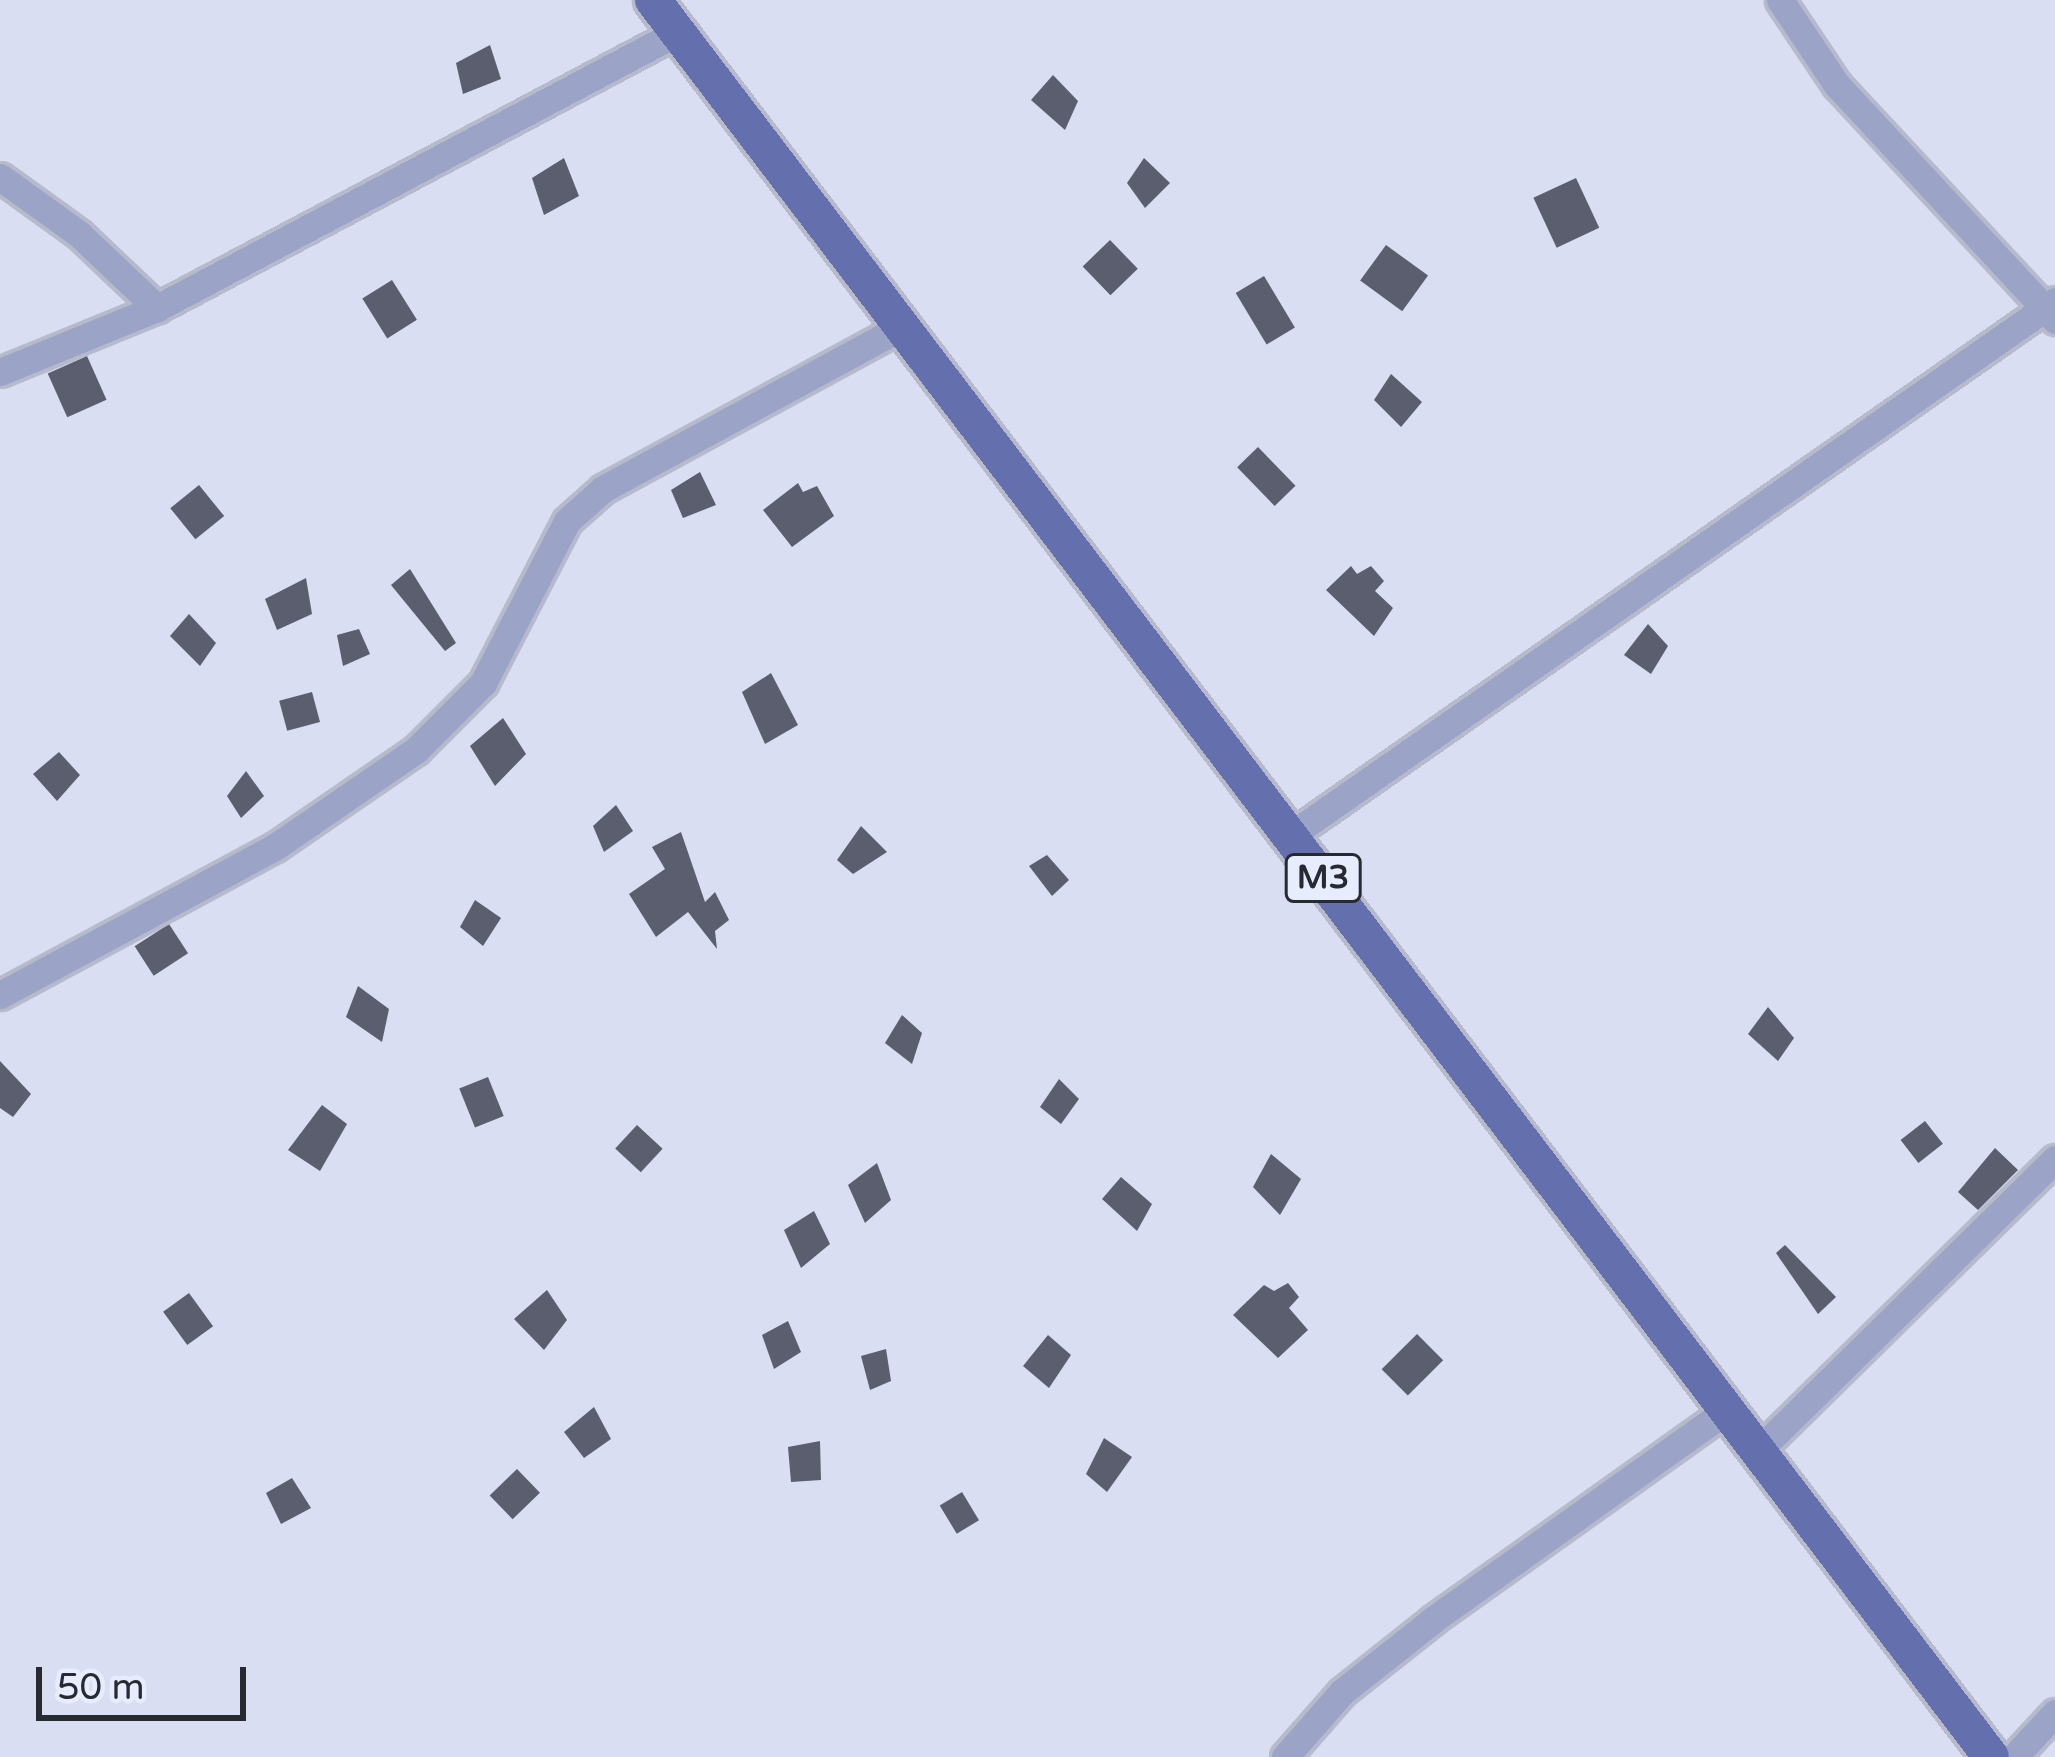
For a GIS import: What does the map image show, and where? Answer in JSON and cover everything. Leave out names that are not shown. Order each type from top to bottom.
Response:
[{"type":"main road","name":"M3","points":[[652,0],[1991,1757]]},
{"type":"street","points":[[1291,836],[2051,310],[1837,85],[1780,0]]},
{"type":"street","points":[[0,372],[158,308],[678,32]]},
{"type":"street","points":[[0,177],[158,308]]},
{"type":"street","points":[[0,994],[274,847],[416,750],[483,683],[567,521],[603,488],[903,326]]},
{"type":"street","points":[[1759,1450],[2055,1159]]},
{"type":"street","points":[[1285,1757],[1342,1692],[1434,1618],[1726,1411]]},
{"type":"street","points":[[2014,1757],[2055,1714]]},
{"type":"building","points":[[490,45],[501,79],[463,94],[456,63]]},
{"type":"building","points":[[1053,75],[1078,101],[1065,130],[1031,100]]},
{"type":"building","points":[[564,158],[579,196],[544,215],[532,178]]},
{"type":"building","points":[[1144,158],[1170,183],[1145,208],[1127,183]]},
{"type":"building","points":[[1576,178],[1599,228],[1557,248],[1533,198]]},
{"type":"building","points":[[1110,240],[1138,269],[1110,295],[1083,266]]},
{"type":"building","points":[[1386,245],[1428,276],[1402,311],[1360,281]]},
{"type":"building","points":[[1264,276],[1295,327],[1267,344],[1236,293]]},
{"type":"building","points":[[392,280],[417,320],[387,338],[362,299]]},
{"type":"building","points":[[87,356],[107,400],[67,417],[48,373]]},
{"type":"building","points":[[1391,374],[1422,402],[1401,427],[1374,400]]},
{"type":"building","points":[[1258,447],[1296,486],[1275,506],[1237,467]]},
{"type":"building","points":[[700,472],[716,505],[683,518],[671,490]]},
{"type":"building","points":[[798,483],[803,492],[817,486],[834,516],[792,547],[763,510]]},
{"type":"building","points":[[199,485],[224,516],[195,539],[170,508]]},
{"type":"building","points":[[1351,566],[1357,574],[1371,566],[1384,581],[1375,591],[1393,608],[1374,636],[1326,590]]},
{"type":"building","points":[[410,569],[456,643],[445,651],[391,585]]},
{"type":"building","points":[[306,578],[312,614],[277,630],[265,599]]},
{"type":"building","points":[[189,614],[216,643],[200,666],[170,636]]},
{"type":"building","points":[[1648,624],[1668,646],[1651,674],[1624,655]]},
{"type":"building","points":[[359,629],[370,654],[343,666],[337,635]]},
{"type":"building","points":[[771,673],[798,725],[765,744],[742,692]]},
{"type":"building","points":[[312,692],[320,722],[287,731],[279,701]]},
{"type":"building","points":[[503,718],[526,754],[495,786],[470,746]]},
{"type":"building","points":[[59,752],[80,775],[57,801],[33,774]]},
{"type":"building","points":[[246,771],[264,796],[241,818],[227,796]]},
{"type":"building","points":[[616,805],[633,831],[604,852],[593,826]]},
{"type":"building","points":[[861,826],[887,852],[853,874],[837,860]]},
{"type":"building","points":[[681,832],[705,902],[715,892],[729,920],[715,931],[717,949],[688,912],[656,937],[629,894],[665,869],[652,847]]},
{"type":"building","points":[[1047,855],[1069,880],[1052,896],[1029,866]]},
{"type":"building","points":[[475,900],[501,918],[483,946],[460,927]]},
{"type":"building","points":[[169,924],[188,953],[154,976],[135,946]]},
{"type":"building","points":[[358,986],[389,1009],[382,1042],[346,1017]]},
{"type":"building","points":[[1768,1007],[1794,1038],[1778,1061],[1748,1034]]},
{"type":"building","points":[[902,1015],[922,1033],[912,1064],[885,1043]]},
{"type":"building","points":[[0,1061],[31,1094],[13,1117],[0,1108]]},
{"type":"building","points":[[488,1077],[504,1116],[475,1128],[459,1089]]},
{"type":"building","points":[[1059,1079],[1079,1099],[1061,1124],[1040,1107]]},
{"type":"building","points":[[322,1105],[347,1124],[320,1171],[288,1150]]},
{"type":"building","points":[[1925,1121],[1943,1144],[1918,1163],[1901,1140]]},
{"type":"building","points":[[637,1125],[663,1149],[641,1172],[615,1148]]},
{"type":"building","points":[[1995,1148],[2018,1170],[1978,1210],[1958,1192]]},
{"type":"building","points":[[1271,1154],[1301,1179],[1280,1215],[1253,1187]]},
{"type":"building","points":[[877,1163],[891,1200],[865,1223],[848,1185]]},
{"type":"building","points":[[1121,1177],[1152,1204],[1137,1231],[1102,1199]]},
{"type":"building","points":[[814,1211],[830,1244],[801,1268],[784,1230]]},
{"type":"building","points":[[1785,1245],[1836,1297],[1818,1314],[1776,1253]]},
{"type":"building","points":[[1288,1283],[1299,1297],[1289,1308],[1308,1330],[1278,1358],[1233,1315],[1264,1285],[1274,1291]]},
{"type":"building","points":[[547,1290],[567,1320],[544,1350],[514,1319]]},
{"type":"building","points":[[189,1293],[213,1326],[187,1345],[163,1312]]},
{"type":"building","points":[[788,1321],[801,1352],[774,1369],[762,1335]]},
{"type":"building","points":[[1417,1334],[1443,1360],[1408,1396],[1382,1369]]},
{"type":"building","points":[[1048,1335],[1071,1355],[1049,1388],[1023,1366]]},
{"type":"building","points":[[886,1349],[891,1381],[870,1390],[861,1356]]},
{"type":"building","points":[[594,1407],[611,1439],[584,1458],[564,1432]]},
{"type":"building","points":[[1104,1438],[1132,1457],[1107,1492],[1086,1474]]},
{"type":"building","points":[[820,1441],[821,1480],[791,1482],[788,1447]]},
{"type":"building","points":[[517,1469],[540,1493],[513,1519],[490,1495]]},
{"type":"building","points":[[292,1478],[311,1508],[281,1524],[266,1493]]},
{"type":"building","points":[[962,1492],[979,1520],[957,1534],[940,1505]]}]
